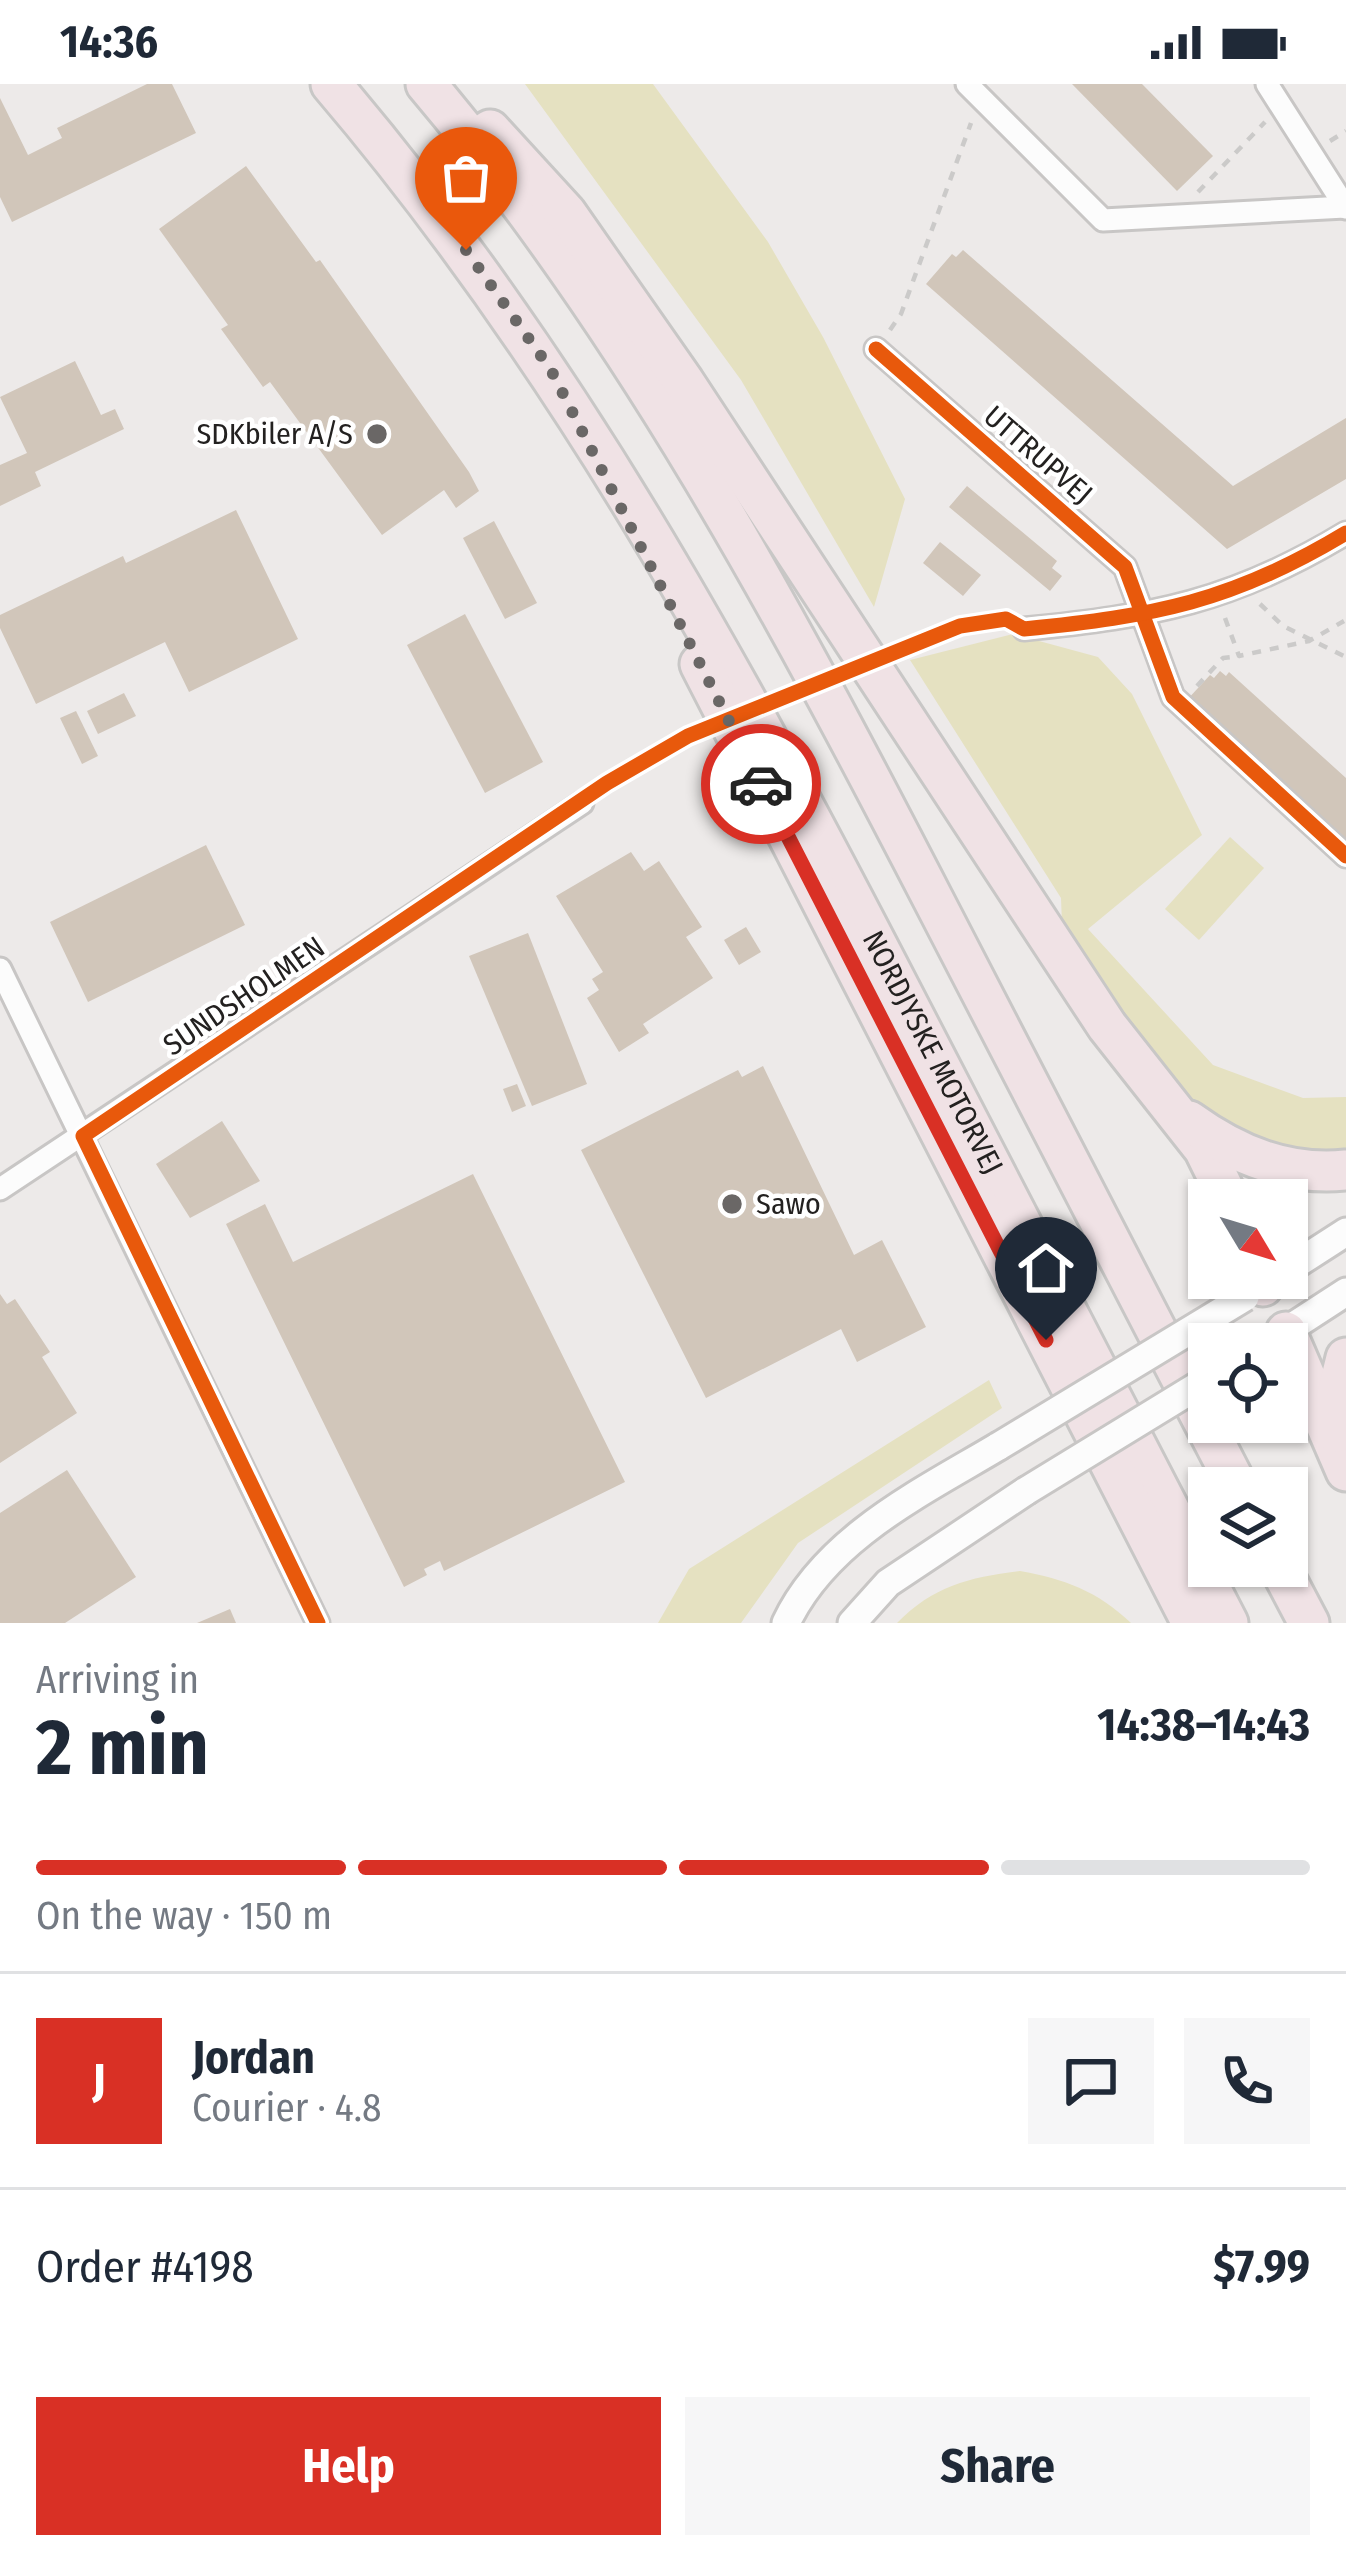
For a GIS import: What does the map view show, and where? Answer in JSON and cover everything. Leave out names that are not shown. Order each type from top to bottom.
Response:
[{"type":"highway","name":"NORDJYSKE MOTORVEJ","points":[[331,84],[466,250],[551,370],[741,686],[1228,1623]]},
{"type":"highway","points":[[426,84],[540,233],[653,396],[753,560],[1227,1467]]},
{"type":"highway","points":[[447,84],[566,213],[697,401],[1107,1026],[1204,1149],[1218,1179]]},
{"type":"highway","points":[[551,370],[1192,1623]]},
{"type":"highway","points":[[1174,1111],[1216,1141],[1274,1166],[1346,1170]]},
{"type":"highway","points":[[1342,1460],[1334,1406],[1346,1358]]},
{"type":"highway","points":[[1308,1401],[1342,1460]]},
{"type":"highway","points":[[1290,1587],[1309,1623]]},
{"type":"street","points":[[967,84],[1103,220],[1346,207],[1267,84]]},
{"type":"street","name":"UTTRUPVEJ","points":[[876,349],[1125,567],[1172,697],[1346,856]]},
{"type":"street","points":[[1024,628],[1145,616],[1217,596],[1249,585],[1346,533]]},
{"type":"street","name":"SUNDSHOLMEN","points":[[0,1189],[582,803]]},
{"type":"street","points":[[0,969],[318,1623]]},
{"type":"street","points":[[1308,1256],[1346,1232]]},
{"type":"street","points":[[1299,1323],[1346,1292]]},
{"type":"street","points":[[786,1623],[820,1573],[855,1539],[1238,1299]]},
{"type":"street","points":[[853,1623],[888,1583],[1188,1392]]},
{"type":"path","points":[[876,349],[901,314],[984,101]]},
{"type":"path","points":[[1172,218],[1282,105]]},
{"type":"path","points":[[1249,585],[1267,612],[1309,641],[1346,657]]},
{"type":"path","points":[[1217,596],[1239,656]]},
{"type":"path","points":[[1181,705],[1223,658],[1309,641],[1344,621]]},
{"type":"shaded area","points":[[525,84],[653,84],[768,242],[823,337],[905,499],[874,607],[741,380]]},
{"type":"shaded area","points":[[1013,634],[1098,657],[1132,694],[1202,835],[1088,929],[1213,1065],[1303,1098],[1346,1097],[1346,1150],[1293,1148],[1248,1136],[1208,1113],[1174,1083],[1115,1007],[1062,924],[1061,898],[910,660]]},
{"type":"shaded area","points":[[1230,837],[1264,868],[1199,940],[1165,909]]},
{"type":"shaded area","points":[[989,1380],[1002,1408],[798,1543],[741,1623],[658,1623],[689,1569]]},
{"type":"shaded area","points":[[1020,1571],[1080,1588],[1131,1623],[897,1623],[924,1600],[953,1585]]},
{"type":"building","points":[[147,84],[172,84],[196,133],[12,222],[0,197],[0,98],[28,155],[62,138],[57,128]]},
{"type":"building","points":[[1072,84],[1142,84],[1213,156],[1177,191]]},
{"type":"building","points":[[246,166],[316,262],[320,260],[469,472],[479,491],[456,508],[444,490],[382,535],[270,382],[263,387],[221,329],[228,325],[159,229]]},
{"type":"building","points":[[963,250],[1233,486],[1346,418],[1346,479],[1227,549],[926,284],[952,254],[956,257]]},
{"type":"building","points":[[75,361],[101,415],[115,409],[124,429],[35,472],[41,486],[0,506],[0,465],[27,453],[0,397]]},
{"type":"building","points":[[967,486],[1057,561],[1052,568],[1062,576],[1050,591],[949,507]]},
{"type":"building","points":[[236,510],[298,639],[189,692],[165,642],[36,704],[0,628],[0,615],[123,556],[126,563]]},
{"type":"building","points":[[494,521],[537,603],[505,619],[463,538]]},
{"type":"building","points":[[940,542],[981,575],[963,596],[923,563]]},
{"type":"building","points":[[465,614],[543,762],[485,793],[407,645]]},
{"type":"building","points":[[1220,671],[1226,676],[1229,672],[1346,778],[1346,846],[1186,701],[1210,675],[1214,678]]},
{"type":"building","points":[[124,693],[136,716],[98,734],[87,711]]},
{"type":"building","points":[[76,711],[98,756],[82,764],[60,718]]},
{"type":"building","points":[[206,845],[245,925],[88,1002],[50,922]]},
{"type":"building","points":[[631,852],[644,871],[659,861],[702,927],[686,937],[713,978],[643,1024],[649,1033],[619,1052],[587,998],[599,990],[592,979],[603,972],[556,896]]},
{"type":"building","points":[[746,927],[761,952],[739,965],[724,940]]},
{"type":"building","points":[[528,933],[587,1084],[532,1106],[469,956]]},
{"type":"building","points":[[763,1066],[854,1255],[882,1240],[926,1327],[857,1362],[841,1329],[706,1398],[581,1150],[738,1070],[742,1077]]},
{"type":"building","points":[[517,1084],[526,1106],[512,1112],[503,1089]]},
{"type":"building","points":[[222,1121],[260,1181],[190,1218],[156,1164]]},
{"type":"building","points":[[473,1174],[625,1482],[444,1571],[440,1561],[424,1569],[427,1575],[404,1587],[226,1224],[265,1204],[293,1262]]},
{"type":"building","points":[[0,1294],[7,1304],[15,1299],[50,1352],[42,1357],[77,1413],[0,1463]]},
{"type":"building","points":[[67,1470],[136,1577],[65,1623],[0,1623],[0,1513]]},
{"type":"building","points":[[230,1609],[236,1623],[197,1623]]},
{"type":"cycle path","points":[[876,349],[1125,567],[1173,697],[1346,856]]},
{"type":"cycle path","points":[[318,1623],[83,1136],[607,783],[688,736],[960,626],[1006,619],[1024,629],[1191,602],[1266,575],[1346,533]]},
{"type":"way so far","points":[[466,250],[551,370],[761,784]]},
{"type":"place","name":"SDKbiler A/S","points":[[377,434]]},
{"type":"place","name":"Sawo","points":[[732,1204]]},
{"type":"route","points":[[761,784],[1046,1340]]}]
